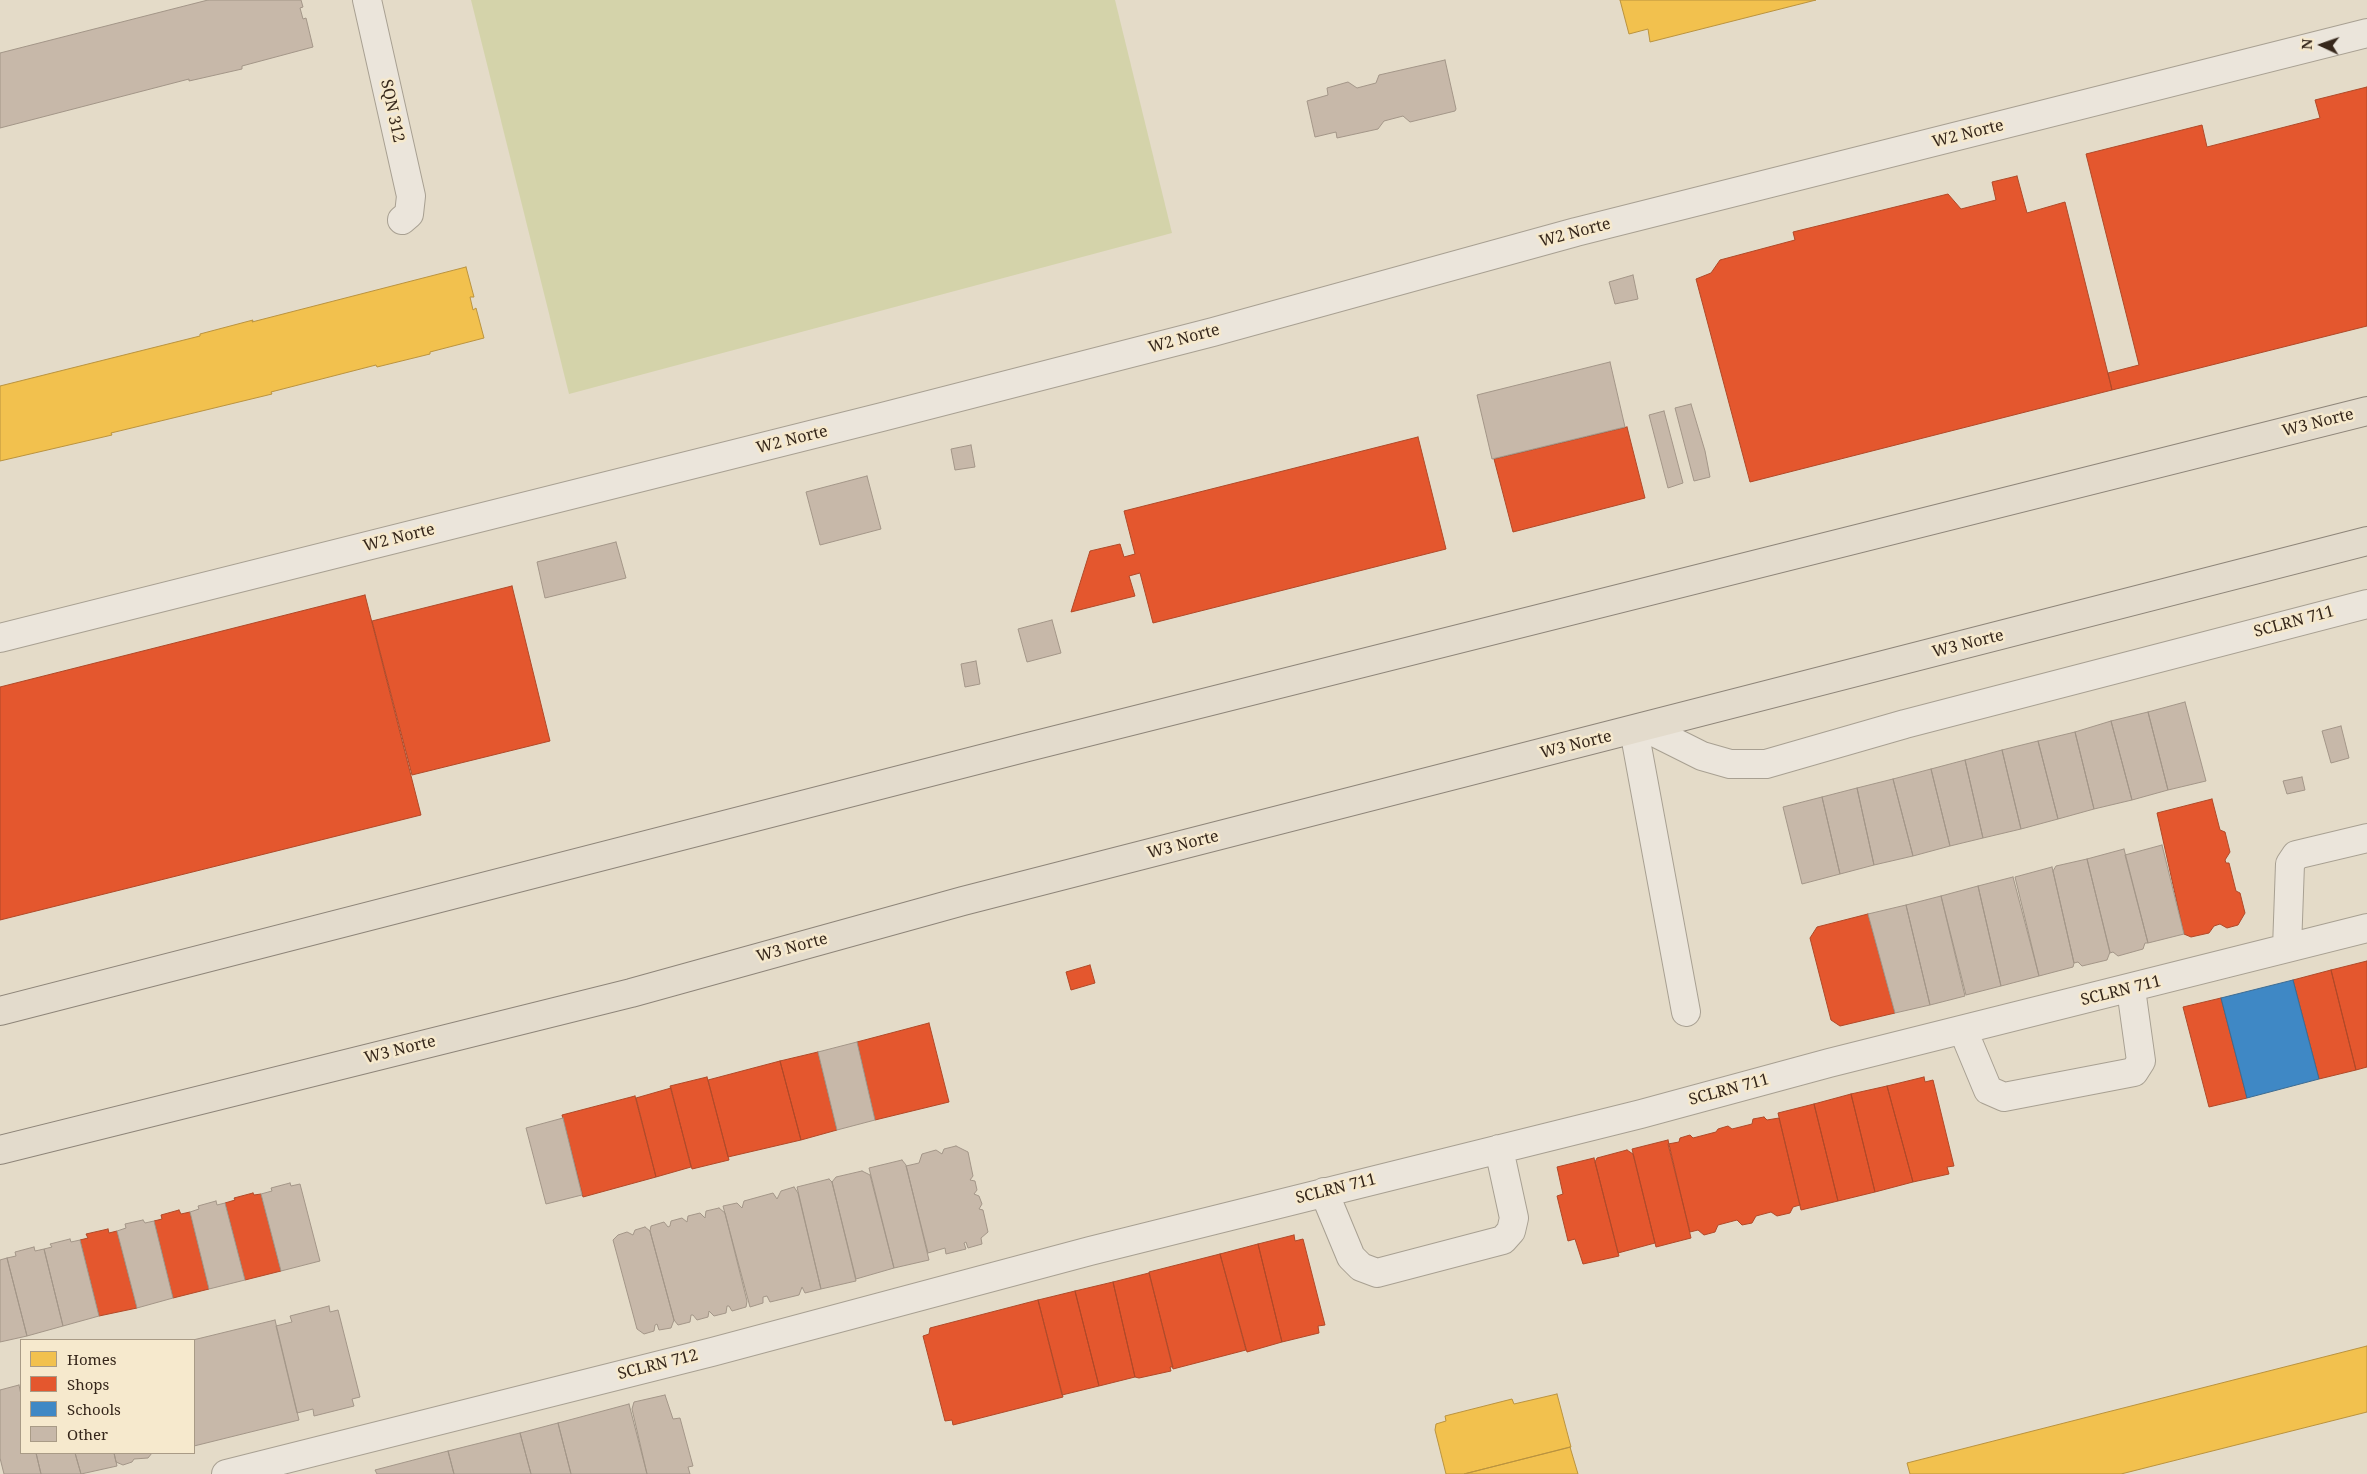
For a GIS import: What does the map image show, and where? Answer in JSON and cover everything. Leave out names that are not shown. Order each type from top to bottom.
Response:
[{"type":"main road","name":"W3 Norte","points":[[0,1011],[1024,748],[2367,411]]},
{"type":"main road","name":"W3 Norte","points":[[0,1150],[631,993],[963,901],[2367,541]]},
{"type":"street","name":"SQN 312","points":[[368,0],[411,196],[409,214],[402,220]]},
{"type":"street","name":"W2 Norte","points":[[0,638],[892,415],[1213,332],[1586,230],[2367,34]]},
{"type":"street","name":"SCLRN 711","points":[[1639,729],[1702,756],[1730,764],[1766,764],[1905,724],[2367,604]]},
{"type":"street","points":[[1639,729],[1686,1012]]},
{"type":"street","points":[[2287,948],[2290,864],[2296,855],[2367,838]]},
{"type":"street","name":"SCLRN 711","points":[[1090,1250],[1641,1114],[1829,1063],[2367,928]]},
{"type":"street","points":[[1963,1030],[1988,1090],[2004,1097],[2134,1072],[2142,1061],[2131,988]]},
{"type":"street","points":[[1324,1192],[1351,1257],[1362,1268],[1377,1273],[1503,1240],[1511,1231],[1514,1218],[1499,1149]]},
{"type":"street","name":"SCLRN 712","points":[[238,1472],[712,1352],[1090,1250]]},
{"type":"green space","points":[[471,0],[1115,0],[1172,233],[569,394]]},
{"type":"building: Homes","points":[[1620,0],[1816,0],[1650,42],[1648,29],[1629,34]]},
{"type":"building: Homes","points":[[466,267],[474,297],[470,297],[473,310],[476,308],[484,338],[430,352],[430,354],[377,367],[376,365],[271,392],[272,394],[111,433],[112,435],[0,461],[0,386]]},
{"type":"building: Homes","points":[[2367,1346],[2367,1412],[2121,1474],[1910,1474],[1907,1463]]},
{"type":"building: Homes","points":[[1557,1394],[1571,1447],[1464,1474],[1446,1474],[1435,1430],[1436,1424],[1446,1421],[1445,1416],[1512,1399],[1514,1404]]},
{"type":"building: Homes","points":[[1570,1447],[1578,1474],[1464,1474]]},
{"type":"building: Shops","points":[[2367,87],[2367,326],[2112,390],[2108,373],[2139,365],[2086,154],[2202,125],[2207,147],[2320,118],[2315,100]]},
{"type":"building: Shops","points":[[2017,176],[2027,213],[2065,202],[2112,390],[1750,482],[1696,279],[1711,273],[1720,260],[1795,240],[1793,232],[1948,194],[1961,209],[1996,200],[1992,182]]},
{"type":"building: Shops","points":[[1627,427],[1645,498],[1513,532],[1494,459]]},
{"type":"building: Shops","points":[[1418,437],[1446,549],[1153,623],[1140,573],[1129,576],[1135,596],[1071,612],[1090,551],[1120,544],[1124,557],[1135,554],[1124,511]]},
{"type":"building: Shops","points":[[512,586],[550,741],[412,775],[372,621]]},
{"type":"building: Shops","points":[[365,595],[421,815],[0,920],[0,687]]},
{"type":"building: Shops","points":[[2212,799],[2220,830],[2225,832],[2230,852],[2225,860],[2226,863],[2229,863],[2236,891],[2240,893],[2245,913],[2238,925],[2227,928],[2220,924],[2214,926],[2209,933],[2191,937],[2184,934],[2157,813]]},
{"type":"building: Shops","points":[[1868,914],[1895,1013],[1840,1026],[1831,1020],[1810,938],[1817,927]]},
{"type":"building: Shops","points":[[2367,961],[2367,1067],[2356,1070],[2331,970]]},
{"type":"building: Shops","points":[[1090,965],[1095,983],[1071,990],[1066,972]]},
{"type":"building: Shops","points":[[2331,970],[2356,1070],[2319,1079],[2293,980]]},
{"type":"building: Shops","points":[[2221,998],[2247,1098],[2209,1107],[2183,1007]]},
{"type":"building: Shops","points":[[929,1023],[949,1102],[875,1120],[857,1042]]},
{"type":"building: Shops","points":[[818,1052],[837,1130],[801,1140],[780,1061]]},
{"type":"building: Shops","points":[[780,1061],[801,1140],[728,1157],[708,1080]]},
{"type":"building: Shops","points":[[707,1077],[729,1160],[692,1169],[670,1086]]},
{"type":"building: Shops","points":[[1924,1077],[1925,1082],[1933,1080],[1954,1166],[1947,1167],[1949,1174],[1913,1182],[1887,1086]]},
{"type":"building: Shops","points":[[1887,1086],[1913,1182],[1875,1192],[1851,1094]]},
{"type":"building: Shops","points":[[671,1088],[691,1167],[656,1177],[636,1098]]},
{"type":"building: Shops","points":[[1851,1094],[1875,1192],[1838,1201],[1814,1104]]},
{"type":"building: Shops","points":[[635,1096],[656,1177],[583,1197],[562,1115]]},
{"type":"building: Shops","points":[[1814,1104],[1838,1201],[1801,1210],[1778,1113]]},
{"type":"building: Shops","points":[[1764,1117],[1767,1120],[1779,1118],[1800,1205],[1793,1207],[1790,1213],[1777,1216],[1771,1212],[1756,1216],[1752,1223],[1742,1225],[1737,1220],[1718,1225],[1715,1232],[1704,1235],[1698,1230],[1690,1232],[1668,1144],[1679,1142],[1680,1138],[1690,1135],[1693,1138],[1716,1132],[1718,1129],[1728,1126],[1732,1129],[1752,1124],[1753,1119]]},
{"type":"building: Shops","points":[[1668,1140],[1691,1238],[1656,1247],[1632,1149]]},
{"type":"building: Shops","points":[[1627,1150],[1633,1154],[1655,1243],[1618,1253],[1595,1162],[1597,1158]]},
{"type":"building: Shops","points":[[1594,1158],[1619,1256],[1583,1264],[1575,1239],[1568,1241],[1557,1196],[1563,1194],[1557,1167]]},
{"type":"building: Shops","points":[[253,1193],[254,1195],[261,1194],[281,1271],[245,1280],[225,1203],[235,1200],[234,1198]]},
{"type":"building: Shops","points":[[179,1210],[181,1214],[190,1212],[209,1289],[173,1298],[154,1221],[162,1219],[161,1215]]},
{"type":"building: Shops","points":[[108,1229],[109,1233],[117,1231],[137,1308],[99,1316],[80,1240],[88,1238],[86,1234]]},
{"type":"building: Shops","points":[[1294,1235],[1295,1241],[1303,1239],[1325,1325],[1318,1326],[1319,1333],[1282,1342],[1258,1244]]},
{"type":"building: Shops","points":[[1258,1244],[1282,1342],[1247,1352],[1220,1254]]},
{"type":"building: Shops","points":[[1220,1254],[1246,1350],[1173,1369],[1149,1272]]},
{"type":"building: Shops","points":[[1149,1273],[1173,1367],[1170,1367],[1171,1371],[1139,1378],[1135,1377],[1113,1282]]},
{"type":"building: Shops","points":[[1113,1282],[1135,1377],[1099,1386],[1075,1291]]},
{"type":"building: Shops","points":[[1075,1291],[1099,1386],[1062,1395],[1038,1300]]},
{"type":"building: Shops","points":[[1038,1300],[1063,1397],[953,1425],[952,1420],[945,1421],[923,1336],[929,1334],[930,1328]]},
{"type":"building: Schools","points":[[2293,980],[2319,1079],[2247,1098],[2221,998]]},
{"type":"building: Other","points":[[208,0],[301,0],[303,7],[300,8],[303,19],[306,18],[313,47],[242,66],[242,69],[189,81],[189,79],[0,128],[0,53]]},
{"type":"building: Other","points":[[1445,60],[1455,111],[1410,122],[1403,116],[1384,121],[1378,129],[1337,138],[1336,132],[1315,137],[1307,101],[1328,95],[1327,88],[1348,82],[1357,88],[1376,83],[1379,75]]},
{"type":"building: Other","points":[[1633,275],[1638,299],[1615,304],[1609,282]]},
{"type":"building: Other","points":[[1610,362],[1625,427],[1492,459],[1477,395]]},
{"type":"building: Other","points":[[1691,404],[1705,451],[1710,477],[1694,481],[1675,408]]},
{"type":"building: Other","points":[[1664,411],[1683,483],[1668,488],[1649,415]]},
{"type":"building: Other","points":[[971,445],[975,467],[955,470],[951,449]]},
{"type":"building: Other","points":[[867,476],[881,529],[820,545],[806,492]]},
{"type":"building: Other","points":[[616,542],[626,578],[545,598],[537,562]]},
{"type":"building: Other","points":[[1052,620],[1061,653],[1027,662],[1018,629]]},
{"type":"building: Other","points":[[976,661],[980,684],[965,687],[961,664]]},
{"type":"building: Other","points":[[2185,702],[2206,781],[2168,790],[2148,712]]},
{"type":"building: Other","points":[[2148,712],[2168,790],[2132,800],[2111,721]]},
{"type":"building: Other","points":[[2111,721],[2132,800],[2094,809],[2075,732]]},
{"type":"building: Other","points":[[2341,726],[2349,758],[2331,763],[2322,731]]},
{"type":"building: Other","points":[[2075,732],[2094,809],[2058,819],[2038,741]]},
{"type":"building: Other","points":[[2038,741],[2058,819],[2021,829],[2002,750]]},
{"type":"building: Other","points":[[2002,750],[2021,829],[1983,838],[1965,760]]},
{"type":"building: Other","points":[[1965,760],[1983,838],[1950,846],[1931,769]]},
{"type":"building: Other","points":[[1931,769],[1950,846],[1913,856],[1893,779]]},
{"type":"building: Other","points":[[2302,777],[2305,790],[2287,794],[2283,781]]},
{"type":"building: Other","points":[[1893,779],[1913,856],[1874,865],[1857,788]]},
{"type":"building: Other","points":[[1857,788],[1874,865],[1840,874],[1822,797]]},
{"type":"building: Other","points":[[1822,797],[1840,874],[1802,884],[1783,807]]},
{"type":"building: Other","points":[[2162,845],[2184,934],[2148,943],[2125,855]]},
{"type":"building: Other","points":[[2124,849],[2148,943],[2145,943],[2143,949],[2118,956],[2113,952],[2110,953],[2087,859]]},
{"type":"building: Other","points":[[2087,859],[2110,952],[2107,960],[2082,966],[2078,962],[2074,963],[2053,871],[2056,866]]},
{"type":"building: Other","points":[[2052,867],[2074,963],[2073,967],[2039,976],[2015,877]]},
{"type":"building: Other","points":[[2013,877],[2039,976],[2001,986],[1978,886]]},
{"type":"building: Other","points":[[1978,886],[2001,986],[1966,995],[1941,896]]},
{"type":"building: Other","points":[[1941,896],[1965,996],[1930,1005],[1906,905]]},
{"type":"building: Other","points":[[1906,905],[1930,1005],[1895,1013],[1868,914]]},
{"type":"building: Other","points":[[857,1042],[875,1120],[837,1130],[818,1052]]},
{"type":"building: Other","points":[[563,1118],[582,1195],[546,1204],[526,1128]]},
{"type":"building: Other","points":[[956,1146],[968,1152],[973,1176],[970,1180],[975,1181],[977,1190],[974,1194],[979,1196],[982,1204],[979,1209],[983,1210],[988,1232],[981,1238],[982,1244],[968,1248],[966,1242],[964,1243],[966,1249],[946,1254],[945,1248],[928,1253],[906,1166],[919,1163],[922,1154],[936,1150],[942,1154],[944,1149]]},
{"type":"building: Other","points":[[902,1160],[906,1165],[929,1260],[894,1268],[869,1168]]},
{"type":"building: Other","points":[[862,1171],[870,1175],[894,1268],[856,1279],[832,1182],[836,1177]]},
{"type":"building: Other","points":[[829,1179],[832,1182],[856,1281],[821,1289],[797,1187]]},
{"type":"building: Other","points":[[290,1183],[291,1186],[300,1184],[320,1261],[281,1271],[261,1194],[272,1191],[271,1188]]},
{"type":"building: Other","points":[[794,1187],[798,1193],[821,1289],[805,1293],[802,1287],[799,1295],[770,1302],[767,1296],[763,1297],[763,1303],[750,1307],[723,1206],[737,1203],[742,1208],[744,1201],[773,1193],[777,1199],[781,1191]]},
{"type":"building: Other","points":[[216,1201],[217,1205],[225,1203],[245,1280],[209,1289],[190,1212],[199,1209],[198,1206]]},
{"type":"building: Other","points":[[719,1208],[725,1213],[747,1301],[746,1307],[732,1311],[727,1306],[726,1313],[714,1316],[709,1311],[708,1317],[697,1320],[691,1315],[690,1322],[678,1325],[674,1320],[650,1231],[651,1226],[664,1222],[668,1227],[671,1221],[682,1218],[687,1222],[688,1216],[700,1213],[705,1218],[706,1211]]},
{"type":"building: Other","points":[[143,1220],[145,1223],[154,1221],[173,1298],[137,1308],[117,1231],[126,1228],[125,1224]]},
{"type":"building: Other","points":[[645,1227],[650,1231],[674,1320],[671,1328],[659,1330],[657,1324],[654,1331],[644,1334],[637,1329],[613,1240],[618,1235],[627,1232],[633,1235],[635,1230]]},
{"type":"building: Other","points":[[70,1239],[71,1242],[80,1240],[99,1316],[63,1326],[44,1249],[52,1247],[50,1244]]},
{"type":"building: Other","points":[[34,1247],[35,1251],[44,1249],[63,1326],[27,1336],[7,1258],[16,1256],[15,1252]]},
{"type":"building: Other","points":[[7,1258],[27,1336],[0,1342],[0,1260]]},
{"type":"building: Other","points":[[329,1306],[330,1312],[338,1310],[360,1397],[352,1399],[354,1406],[314,1416],[313,1409],[297,1413],[276,1326],[292,1322],[290,1316]]},
{"type":"building: Other","points":[[275,1320],[299,1420],[195,1446],[195,1340]]},
{"type":"building: Other","points":[[19,1385],[20,1454],[36,1454],[41,1474],[4,1474],[0,1458],[0,1390]]},
{"type":"building: Other","points":[[665,1395],[673,1419],[680,1418],[693,1466],[688,1467],[690,1474],[647,1474],[632,1409],[634,1402]]},
{"type":"building: Other","points":[[629,1404],[647,1474],[571,1474],[558,1423]]},
{"type":"building: Other","points":[[558,1423],[571,1474],[531,1474],[520,1433]]},
{"type":"building: Other","points":[[520,1433],[531,1474],[454,1474],[448,1451]]},
{"type":"building: Other","points":[[448,1451],[454,1474],[377,1474],[375,1470]]},
{"type":"building: Other","points":[[36,1454],[75,1454],[81,1474],[41,1474]]},
{"type":"building: Other","points":[[75,1454],[114,1454],[117,1466],[81,1474]]},
{"type":"building: Other","points":[[114,1454],[151,1454],[148,1458],[134,1459],[132,1462],[123,1465],[116,1462]]}]
